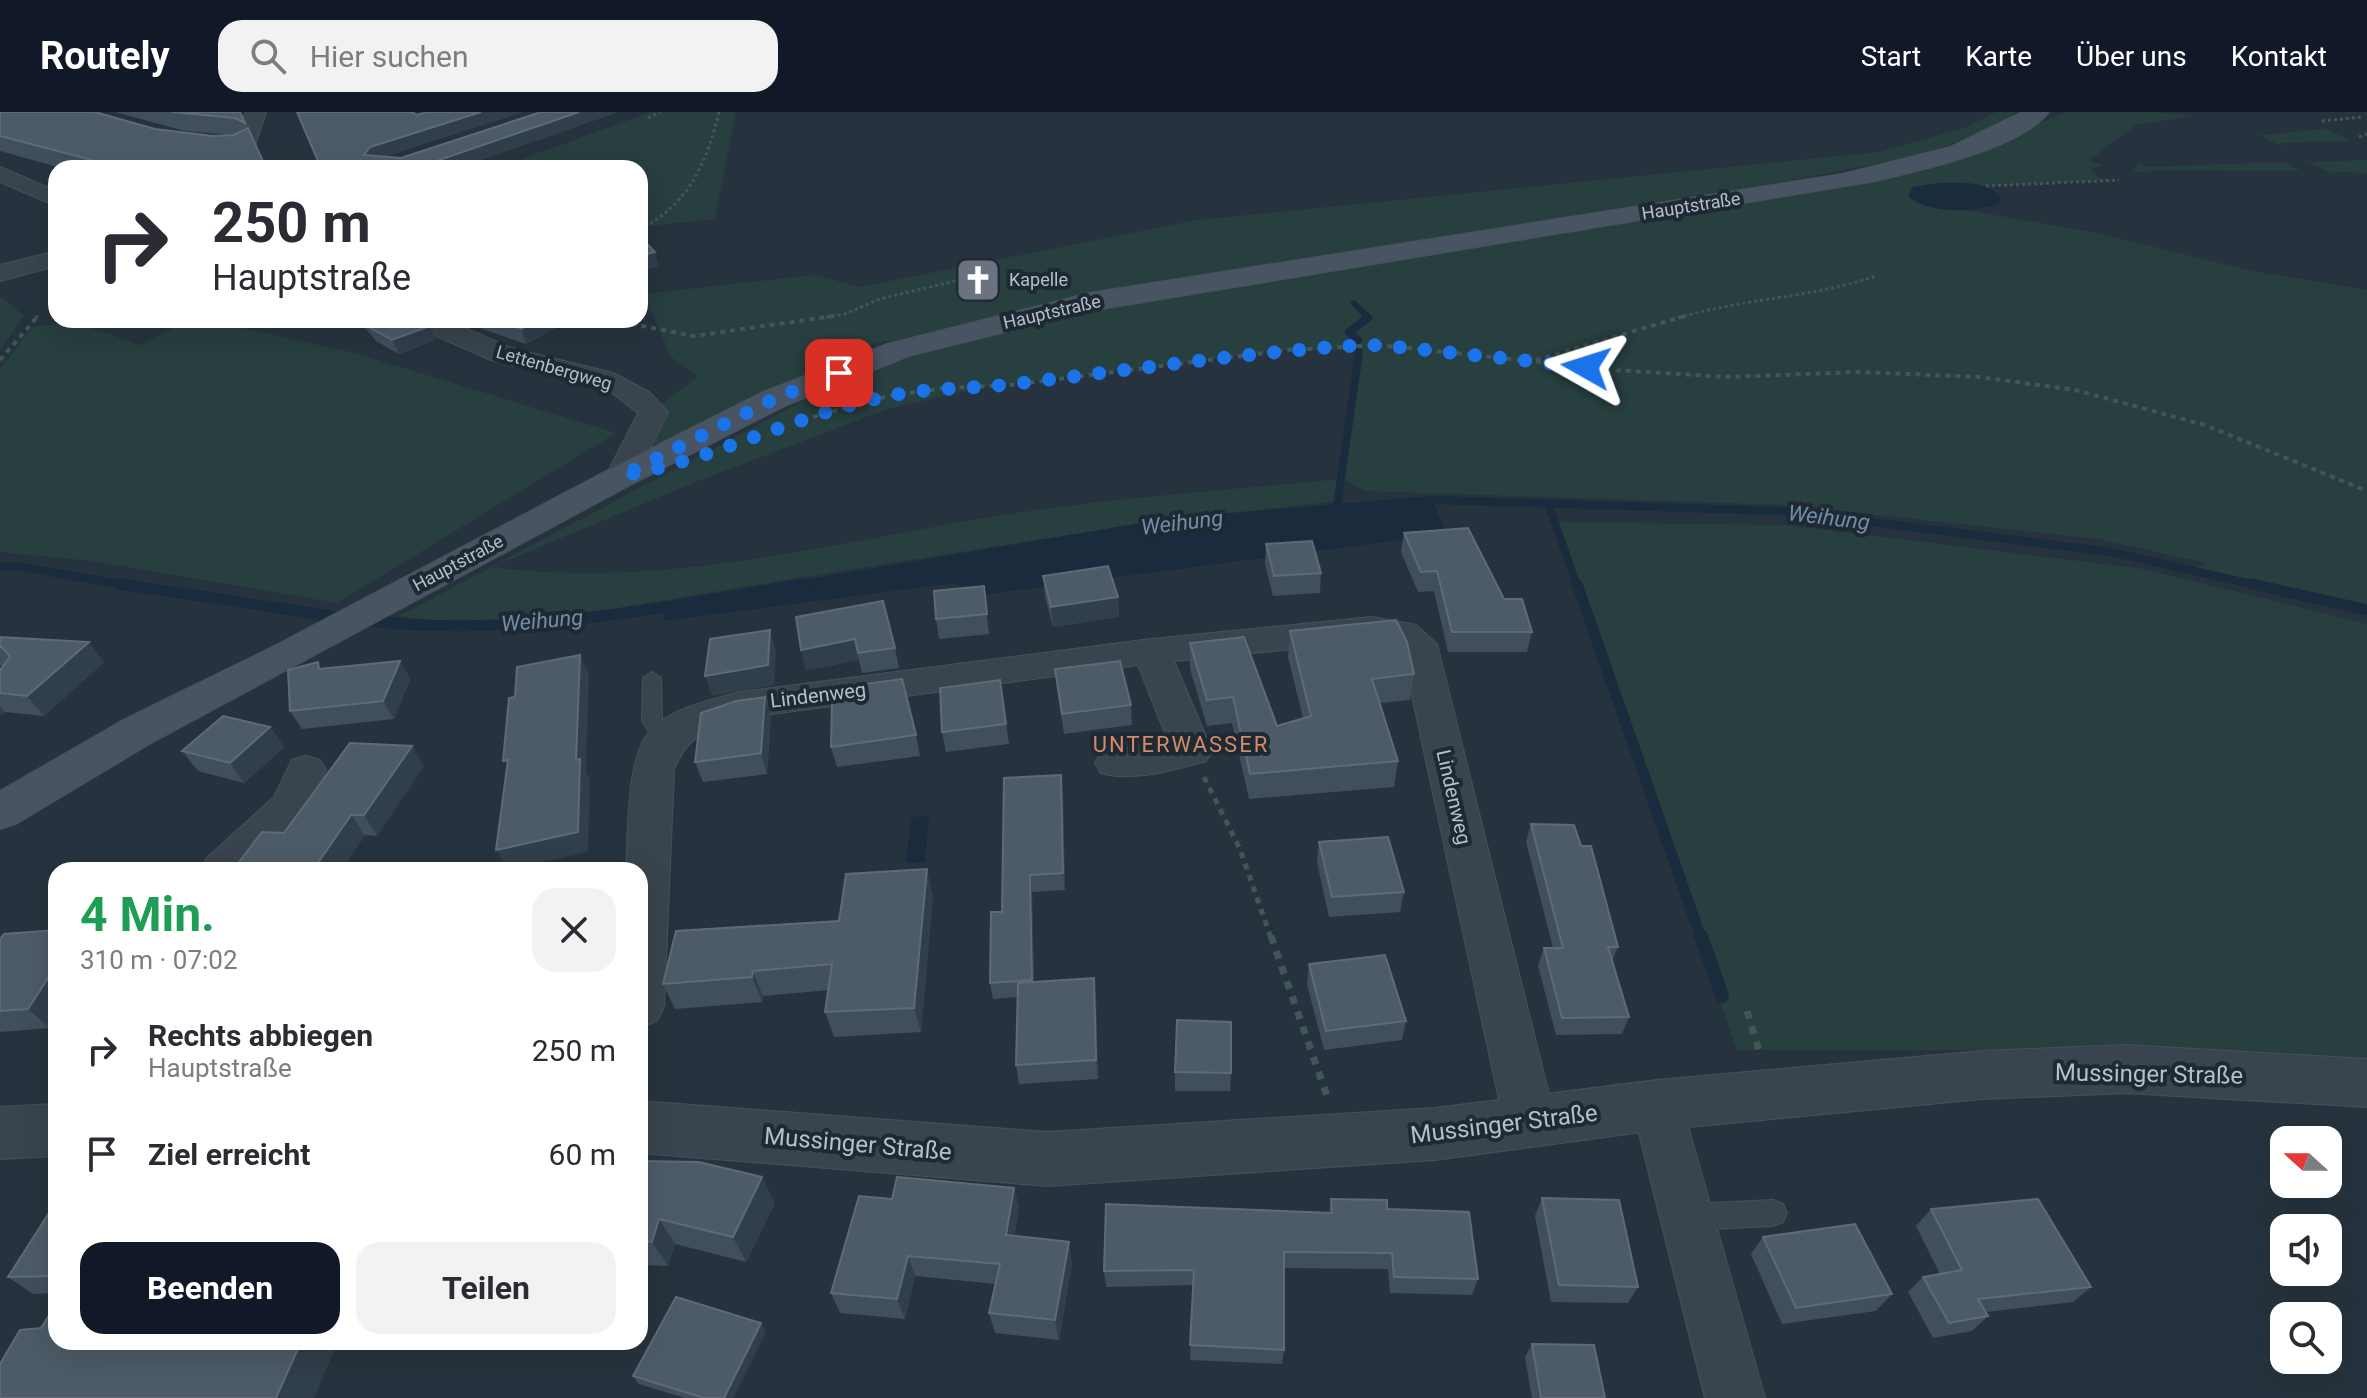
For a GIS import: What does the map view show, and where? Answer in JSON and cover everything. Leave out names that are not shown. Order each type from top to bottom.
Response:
[{"type":"main road","name":"Hauptstraße","points":[[0,812],[138,731],[294,652],[622,476],[798,389],[898,350],[1089,302],[1828,184],[1888,171],[1966,148],[2038,112]]},
{"type":"main road","name":"Hauptstraße","points":[[0,787],[138,731]]},
{"type":"street","points":[[234,160],[244,145],[256,112]]},
{"type":"street","points":[[212,144],[244,145]]},
{"type":"street","points":[[0,174],[48,195]]},
{"type":"street","points":[[0,273],[48,260]]},
{"type":"street","name":"Lettenbergweg","points":[[445,328],[502,354],[591,376],[639,394],[653,412],[622,476]]},
{"type":"street","name":"Lindenweg","points":[[665,740],[697,718],[740,705],[1151,651],[1372,629],[1403,633],[1419,644],[1530,1123]]},
{"type":"street","points":[[1115,763],[1192,751],[1151,651]]},
{"type":"street","points":[[648,872],[654,770],[665,740]]},
{"type":"street","points":[[231,862],[291,806],[306,770]]},
{"type":"street","name":"Mussinger Straße","points":[[648,1128],[1048,1159],[1340,1143],[1530,1123],[1657,1105],[1982,1075],[2126,1069],[2367,1083]]},
{"type":"street","points":[[1657,1105],[1690,1217],[1735,1398]]},
{"type":"lane","points":[[652,678],[652,721],[665,740]]},
{"type":"lane","points":[[1690,1217],[1773,1213]]},
{"type":"path","points":[[648,118],[660,112]]},
{"type":"path","points":[[648,226],[670,215],[689,195],[711,146],[719,112]]},
{"type":"path","points":[[2322,121],[2362,117]]},
{"type":"path","points":[[2359,137],[2367,134]]},
{"type":"path","points":[[1986,186],[2119,180]]},
{"type":"path","points":[[1531,361],[1581,349],[1710,308],[1838,289],[1876,276]]},
{"type":"path","points":[[648,327],[694,336],[845,314],[880,299],[955,281]]},
{"type":"path","points":[[0,360],[38,315]]},
{"type":"path","points":[[805,420],[888,396],[1011,385],[1288,350],[1379,345],[1728,377],[1860,372],[1979,377],[2075,390],[2205,425],[2367,491]]},
{"type":"path","points":[[1192,751],[1240,849],[1321,1076],[1340,1143]]},
{"type":"green space","points":[[651,112],[736,112],[715,219],[648,226],[648,160],[519,160]]},
{"type":"green space","points":[[1996,112],[2015,112],[2007,120],[1927,154],[1792,180],[1860,185],[1954,160],[2066,112],[2156,112],[2193,116],[2136,125],[2089,160],[2102,165],[2090,170],[2100,179],[2098,181],[1981,186],[1938,183],[1913,201],[2093,232],[2252,271],[2367,290],[2367,614],[2192,569],[2206,563],[2099,539],[1786,505],[1365,491],[1342,479],[1338,501],[1052,538],[583,613],[488,621],[442,621],[399,616],[925,336],[848,351],[820,366],[807,378],[635,453],[656,407],[698,377],[671,357],[648,303],[648,294],[814,275],[860,287],[1197,220],[1879,152],[1964,128]],"holes":[[[1288,350],[1362,350],[1341,479],[1045,509],[749,560],[685,568],[556,572],[492,567],[703,479],[888,409],[989,386]]]},
{"type":"green space","points":[[2317,125],[2360,145],[2349,141],[2280,143],[2283,147],[2254,132],[2264,135],[2323,129]]},
{"type":"green space","points":[[2279,158],[2308,176],[2297,171],[2133,171],[2140,163],[2147,167],[2283,162]]},
{"type":"green space","points":[[2301,158],[2312,162],[2367,160],[2367,173],[2334,172],[2337,176]]},
{"type":"green space","points":[[0,296],[24,316],[0,350]]},
{"type":"green space","points":[[32,327],[90,328],[140,345],[173,328],[243,328],[351,352],[616,433],[337,603],[93,561],[0,552],[0,369]]},
{"type":"green space","points":[[1554,522],[1785,525],[2144,569],[2367,624],[2367,1063],[2117,1050],[1737,1050]]},
{"type":"water","points":[[1938,183],[1981,185],[2001,198],[1999,204],[1989,207],[1952,210],[1928,206],[1908,196],[1913,187]]},
{"type":"water","points":[[1433,500],[1446,534],[980,595],[954,583],[663,621],[667,607],[1171,522]]},
{"type":"water","points":[[929,816],[925,862],[906,863],[911,817]]},
{"type":"building","points":[[0,112],[95,112],[155,129],[213,136],[234,135],[248,128],[262,160],[92,160],[0,136]]},
{"type":"building","points":[[172,112],[240,112],[245,123],[235,118]]},
{"type":"building","points":[[297,112],[412,112],[417,115],[427,112],[481,112],[370,147],[364,155],[401,158],[541,112],[579,112],[439,160],[318,160]]},
{"type":"building","points":[[371,328],[425,328],[392,340]]},
{"type":"building","points":[[1468,528],[1504,599],[1522,599],[1532,632],[1452,632],[1437,571],[1421,572],[1404,533]]},
{"type":"building","points":[[1312,541],[1321,573],[1274,576],[1266,544]]},
{"type":"building","points":[[1108,566],[1118,597],[1051,607],[1043,576]]},
{"type":"building","points":[[984,586],[987,614],[936,619],[934,591]]},
{"type":"building","points":[[883,601],[895,648],[858,653],[855,639],[801,650],[796,617]]},
{"type":"building","points":[[1396,620],[1407,642],[1414,674],[1372,679],[1398,761],[1250,774],[1233,697],[1207,700],[1190,643],[1244,637],[1277,726],[1311,716],[1290,631]]},
{"type":"building","points":[[770,630],[768,665],[705,676],[710,639]]},
{"type":"building","points":[[0,637],[89,642],[27,696],[0,693],[0,670],[10,657],[0,647]]},
{"type":"building","points":[[580,655],[576,760],[580,759],[578,832],[496,850],[508,760],[503,761],[509,698],[515,697],[517,667]]},
{"type":"building","points":[[400,661],[383,701],[290,711],[288,670],[318,662],[319,669]]},
{"type":"building","points":[[1120,661],[1131,705],[1062,714],[1055,669]]},
{"type":"building","points":[[902,679],[916,735],[831,747],[832,702],[867,698],[864,684]]},
{"type":"building","points":[[1000,680],[1006,724],[942,732],[940,688]]},
{"type":"building","points":[[765,697],[761,753],[695,762],[701,713],[736,701]]},
{"type":"building","points":[[223,716],[270,727],[230,763],[182,751]]},
{"type":"building","points":[[350,743],[412,746],[364,815],[351,815],[319,862],[239,862],[262,832],[284,833]]},
{"type":"building","points":[[1061,775],[1063,873],[1030,875],[1032,980],[990,983],[991,912],[1002,912],[1004,778]]},
{"type":"building","points":[[1531,824],[1574,825],[1581,846],[1591,846],[1618,947],[1608,947],[1629,1017],[1562,1018],[1544,948],[1563,948]]},
{"type":"building","points":[[1388,837],[1404,892],[1332,897],[1319,842]]},
{"type":"building","points":[[927,869],[914,1008],[825,1012],[832,964],[753,971],[752,977],[663,984],[676,931],[839,921],[846,874]]},
{"type":"building","points":[[48,931],[48,978],[28,1009],[0,1011],[0,939],[4,934]]},
{"type":"building","points":[[1385,955],[1406,1021],[1326,1031],[1309,964]]},
{"type":"building","points":[[1094,978],[1096,1060],[1016,1065],[1018,983]]},
{"type":"building","points":[[1177,1020],[1231,1022],[1231,1073],[1175,1072]]},
{"type":"building","points":[[648,1161],[699,1162],[762,1177],[733,1237],[659,1219],[652,1242],[648,1242]]},
{"type":"building","points":[[897,1177],[1014,1188],[1006,1235],[1069,1242],[1055,1320],[989,1313],[1000,1264],[908,1256],[897,1299],[831,1293],[859,1196],[892,1199]]},
{"type":"building","points":[[1542,1198],[1619,1200],[1638,1287],[1559,1285]]},
{"type":"building","points":[[1331,1199],[1387,1200],[1387,1209],[1469,1212],[1478,1279],[1394,1277],[1392,1253],[1284,1252],[1284,1350],[1190,1345],[1194,1270],[1104,1271],[1106,1204],[1332,1213]]},
{"type":"building","points":[[2038,1199],[2091,1287],[1978,1299],[1988,1316],[1949,1323],[1923,1277],[1962,1270],[1931,1209]]},
{"type":"building","points":[[48,1214],[48,1276],[8,1277]]},
{"type":"building","points":[[1855,1224],[1892,1294],[1796,1308],[1763,1237]]},
{"type":"building","points":[[676,1297],[761,1323],[724,1398],[704,1398],[633,1376]]},
{"type":"building","points":[[48,1317],[48,1350],[297,1350],[276,1398],[0,1398],[0,1364],[20,1330],[41,1328]]},
{"type":"building","points":[[1532,1344],[1594,1345],[1605,1398],[1541,1398]]},
{"type":"waterway","points":[[1354,303],[1368,318]]},
{"type":"waterway","points":[[1358,340],[1349,332],[1368,318]]},
{"type":"waterway","points":[[1337,506],[1359,352]]},
{"type":"waterway","name":"Weihung","points":[[799,585],[1171,522],[1433,500],[1548,504]]},
{"type":"waterway","name":"Weihung","points":[[1548,504],[1783,511],[2111,552],[2260,586]]},
{"type":"waterway","points":[[1548,504],[1577,586]]},
{"type":"waterway","name":"Weihung","points":[[0,567],[21,567],[131,586]]},
{"type":"waterway","name":"Weihung","points":[[120,584],[345,618]]},
{"type":"waterway","name":"Weihung","points":[[799,585],[804,584]]},
{"type":"waterway","points":[[1577,584],[1701,938]]},
{"type":"waterway","name":"Weihung","points":[[2252,584],[2367,610]]},
{"type":"waterway","name":"Weihung","points":[[362,620],[417,625],[528,623],[639,611],[799,585]]},
{"type":"waterway","name":"Weihung","points":[[792,586],[799,585]]},
{"type":"waterway","points":[[1701,936],[1722,996]]},
{"type":"place","name":"Kapelle","points":[[978,280]]},
{"type":"district","name":"UNTERWASSER","points":[[1181,744]]},
{"type":"route","points":[[839,373],[774,399],[622,476],[672,468],[791,424],[888,396],[945,388],[1011,385],[1288,350],[1347,346],[1379,345],[1586,367]]}]
